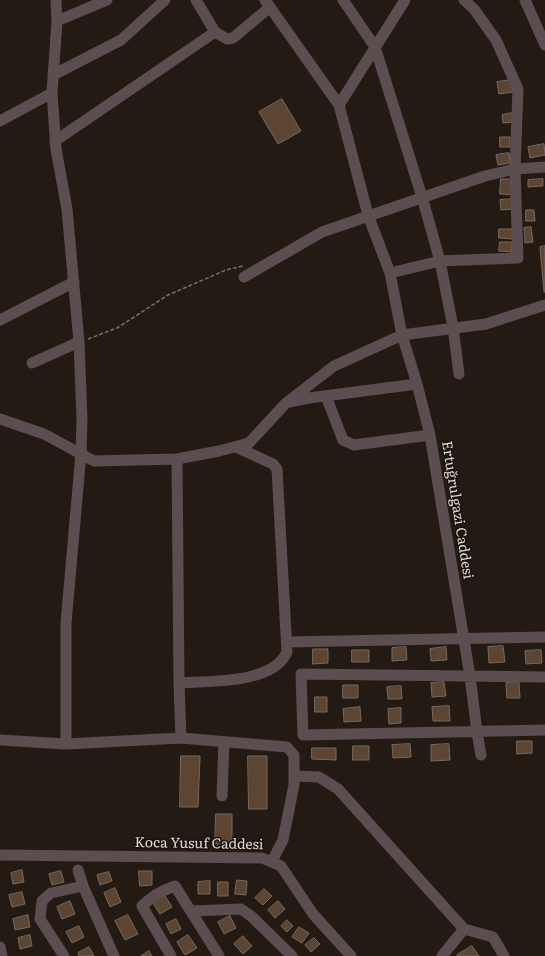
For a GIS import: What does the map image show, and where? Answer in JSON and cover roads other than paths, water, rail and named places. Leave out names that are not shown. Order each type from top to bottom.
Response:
[{"type":"street","points":[[56,0],[57,21],[52,93],[55,141],[67,209],[79,342],[81,453],[66,623],[66,744]]},
{"type":"street","points":[[57,21],[107,0]]},
{"type":"street","points":[[53,76],[121,40],[166,0]]},
{"type":"street","points":[[196,0],[215,32],[227,39],[233,38],[268,4],[339,105],[405,0]]},
{"type":"street","points":[[342,0],[375,47],[422,197],[440,261],[453,327],[459,374]]},
{"type":"street","points":[[390,273],[440,261],[518,258],[515,169],[518,90],[496,40],[474,9],[464,0]]},
{"type":"street","points":[[525,0],[545,45]]},
{"type":"street","points":[[55,141],[215,32]]},
{"type":"street","points":[[0,121],[52,93]]},
{"type":"street","name":"Ertuğrulgazi Caddesi","points":[[339,105],[368,215],[390,273],[402,335],[417,384],[430,435],[470,676],[481,755]]},
{"type":"street","points":[[244,277],[322,232],[368,215],[485,176],[515,169],[545,167]]},
{"type":"street","points":[[0,320],[74,282]]},
{"type":"street","points":[[0,419],[44,434],[94,461],[177,459],[249,443],[286,403],[334,366],[402,335],[453,327],[486,324],[545,305]]},
{"type":"street","points":[[32,363],[79,342]]},
{"type":"street","points":[[286,403],[417,384]]},
{"type":"street","points":[[326,396],[343,440],[354,445],[430,435]]},
{"type":"street","points":[[179,683],[250,678],[261,674],[283,661],[287,652],[278,469],[273,464],[236,446]]},
{"type":"street","points":[[177,459],[179,683],[181,738]]},
{"type":"street","points":[[287,642],[545,637]]},
{"type":"street","points":[[545,677],[301,674],[303,735],[545,730]]},
{"type":"street","points":[[0,740],[66,744],[181,738],[287,747],[294,755],[294,776],[283,840],[272,861]]},
{"type":"street","points":[[222,796],[224,742]]},
{"type":"street","points":[[294,776],[319,777],[338,789],[464,929],[493,937],[504,956]]},
{"type":"street","name":"Koca Yusuf Caddesi","points":[[0,855],[262,858],[281,866],[313,914],[351,956]]},
{"type":"street","points":[[78,870],[83,886],[114,956]]},
{"type":"street","points":[[64,956],[40,919],[42,901],[51,893],[83,886]]},
{"type":"street","points":[[171,956],[142,906],[160,893],[175,886],[219,956]]},
{"type":"street","points":[[192,911],[241,909],[251,916],[292,956]]},
{"type":"street","points":[[442,956],[464,929]]},
{"type":"street","points":[[0,947],[2,956]]}]
